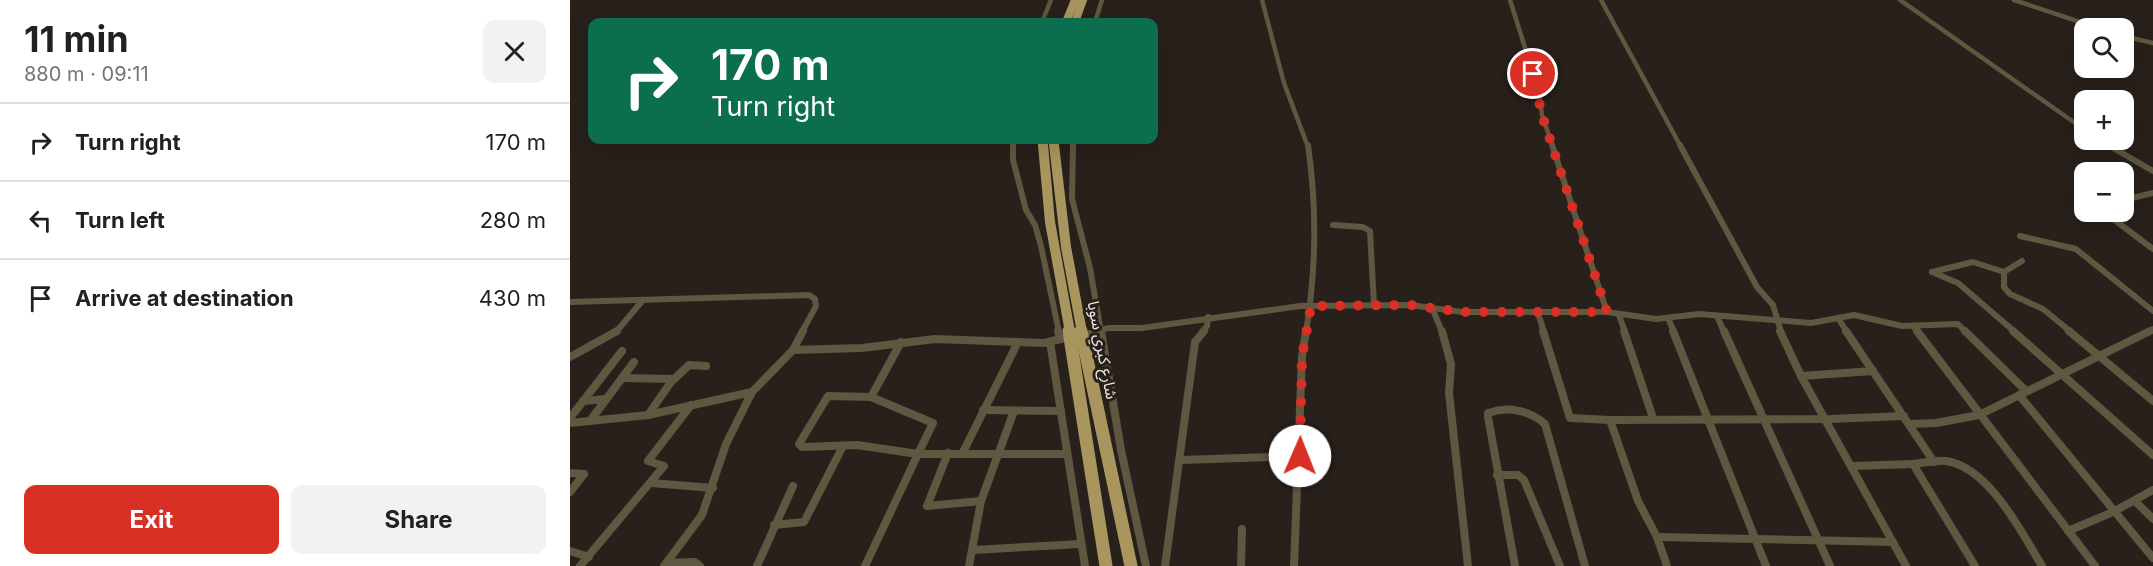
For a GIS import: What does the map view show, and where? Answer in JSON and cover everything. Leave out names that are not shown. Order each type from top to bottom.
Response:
[{"type":"highway","points":[[1068,18],[1075,0]]},
{"type":"highway","points":[[1076,18],[1083,0]]},
{"type":"highway","name":"شارع كبري سوبا","points":[[1042,144],[1064,338],[1106,566]]},
{"type":"highway","name":"شارع كبري سوبا","points":[[1053,144],[1058,196],[1083,336],[1131,566]]},
{"type":"street","points":[[1044,18],[1051,0]]},
{"type":"street","points":[[1096,18],[1102,0]]},
{"type":"street","points":[[1262,0],[1284,83],[1308,145],[1315,199],[1311,306],[1302,357],[1294,566]]},
{"type":"street","points":[[1510,0],[1539,92],[1542,115],[1607,312]]},
{"type":"street","points":[[1601,0],[1757,287],[1773,306],[1776,321],[1802,376],[1906,566]]},
{"type":"street","points":[[1900,0],[2074,122]]},
{"type":"street","points":[[2014,0],[2074,20]]},
{"type":"street","points":[[2134,38],[2153,43]]},
{"type":"street","points":[[793,350],[862,348],[935,339],[1050,342],[1064,338],[1035,225],[1026,210],[1013,160],[1013,144]]},
{"type":"street","points":[[1073,144],[1072,199],[1090,267],[1099,331],[1146,566]]},
{"type":"street","points":[[2116,150],[2153,171]]},
{"type":"street","points":[[2134,198],[2153,193]]},
{"type":"street","points":[[2117,222],[2153,249]]},
{"type":"street","points":[[1333,225],[1363,227],[1370,231],[1374,306]]},
{"type":"street","points":[[2020,236],[2076,249],[2153,311]]},
{"type":"street","points":[[2022,261],[2004,272],[1973,262],[1932,272],[1961,284],[2153,455]]},
{"type":"street","points":[[2004,272],[2004,287],[2010,294],[2043,309],[2153,401]]},
{"type":"street","points":[[570,310],[571,302],[809,295],[815,299],[816,306],[793,350],[752,392],[726,444],[713,488],[696,525],[666,564]]},
{"type":"street","points":[[570,357],[615,333],[643,300]]},
{"type":"street","points":[[1083,336],[1108,328],[1142,328],[1208,317],[1311,306],[1410,305],[1433,310],[1607,312],[1619,315],[1668,318],[1689,314],[1811,323],[1854,315],[1890,324],[1913,326],[1951,323],[1962,326],[2023,393],[2113,512],[2153,558]]},
{"type":"street","points":[[1433,310],[1451,364],[1449,393],[1468,566]]},
{"type":"street","points":[[1538,313],[1570,418],[1828,421],[1904,416]]},
{"type":"street","points":[[1619,315],[1653,418]]},
{"type":"street","points":[[1717,316],[1830,566]]},
{"type":"street","points":[[1165,566],[1195,342],[1207,326],[1208,317]]},
{"type":"street","points":[[1668,318],[1766,566]]},
{"type":"street","points":[[1838,318],[1934,462]]},
{"type":"street","points":[[1913,326],[2095,566]]},
{"type":"street","points":[[1910,424],[1936,423],[1979,415],[2153,329]]},
{"type":"street","points":[[871,397],[902,342]]},
{"type":"street","points":[[962,454],[1018,342]]},
{"type":"street","points":[[1050,342],[1081,555],[1085,566]]},
{"type":"street","points":[[570,418],[622,351]]},
{"type":"street","points":[[590,421],[634,362]]},
{"type":"street","points":[[648,415],[689,364],[706,366]]},
{"type":"street","points":[[1802,376],[1873,371]]},
{"type":"street","points":[[622,378],[675,379]]},
{"type":"street","points":[[570,423],[648,415],[752,392]]},
{"type":"street","points":[[842,448],[799,445],[828,396],[871,397],[933,423],[866,566]]},
{"type":"street","points":[[583,401],[606,399]]},
{"type":"street","points":[[580,566],[665,465],[648,461],[691,405]]},
{"type":"street","points":[[983,410],[1060,411]]},
{"type":"street","points":[[1515,566],[1497,475],[1488,413],[1516,410],[1542,421],[1585,566]]},
{"type":"street","points":[[969,566],[981,501],[1014,411]]},
{"type":"street","points":[[1610,420],[1638,501],[1657,537],[1667,566]]},
{"type":"street","points":[[774,525],[804,522],[842,448],[846,445],[918,454],[1066,454]]},
{"type":"street","points":[[948,453],[927,506],[981,501]]},
{"type":"street","points":[[1180,460],[1300,456]]},
{"type":"street","points":[[1852,466],[1946,461],[1962,467],[1992,492],[2011,516],[2042,566]]},
{"type":"street","points":[[1913,464],[1975,566]]},
{"type":"street","points":[[570,473],[584,474],[570,492]]},
{"type":"street","points":[[1497,475],[1518,475],[1524,480],[1560,566]]},
{"type":"street","points":[[651,483],[713,488]]},
{"type":"street","points":[[757,566],[793,486]]},
{"type":"street","points":[[2068,531],[2113,512],[2153,490]]},
{"type":"street","points":[[2135,501],[2153,519]]},
{"type":"street","points":[[1241,566],[1242,529]]},
{"type":"street","points":[[1657,537],[1893,542]]},
{"type":"street","points":[[973,550],[1080,544]]},
{"type":"street","points":[[570,551],[589,557]]},
{"type":"street","points":[[1077,566],[1081,555]]},
{"type":"street","points":[[666,564],[695,562],[700,566]]},
{"type":"route","points":[[1300,456],[1302,357],[1311,306],[1410,305],[1433,310],[1462,312],[1607,312],[1574,205],[1542,115],[1539,92],[1533,74]]}]
